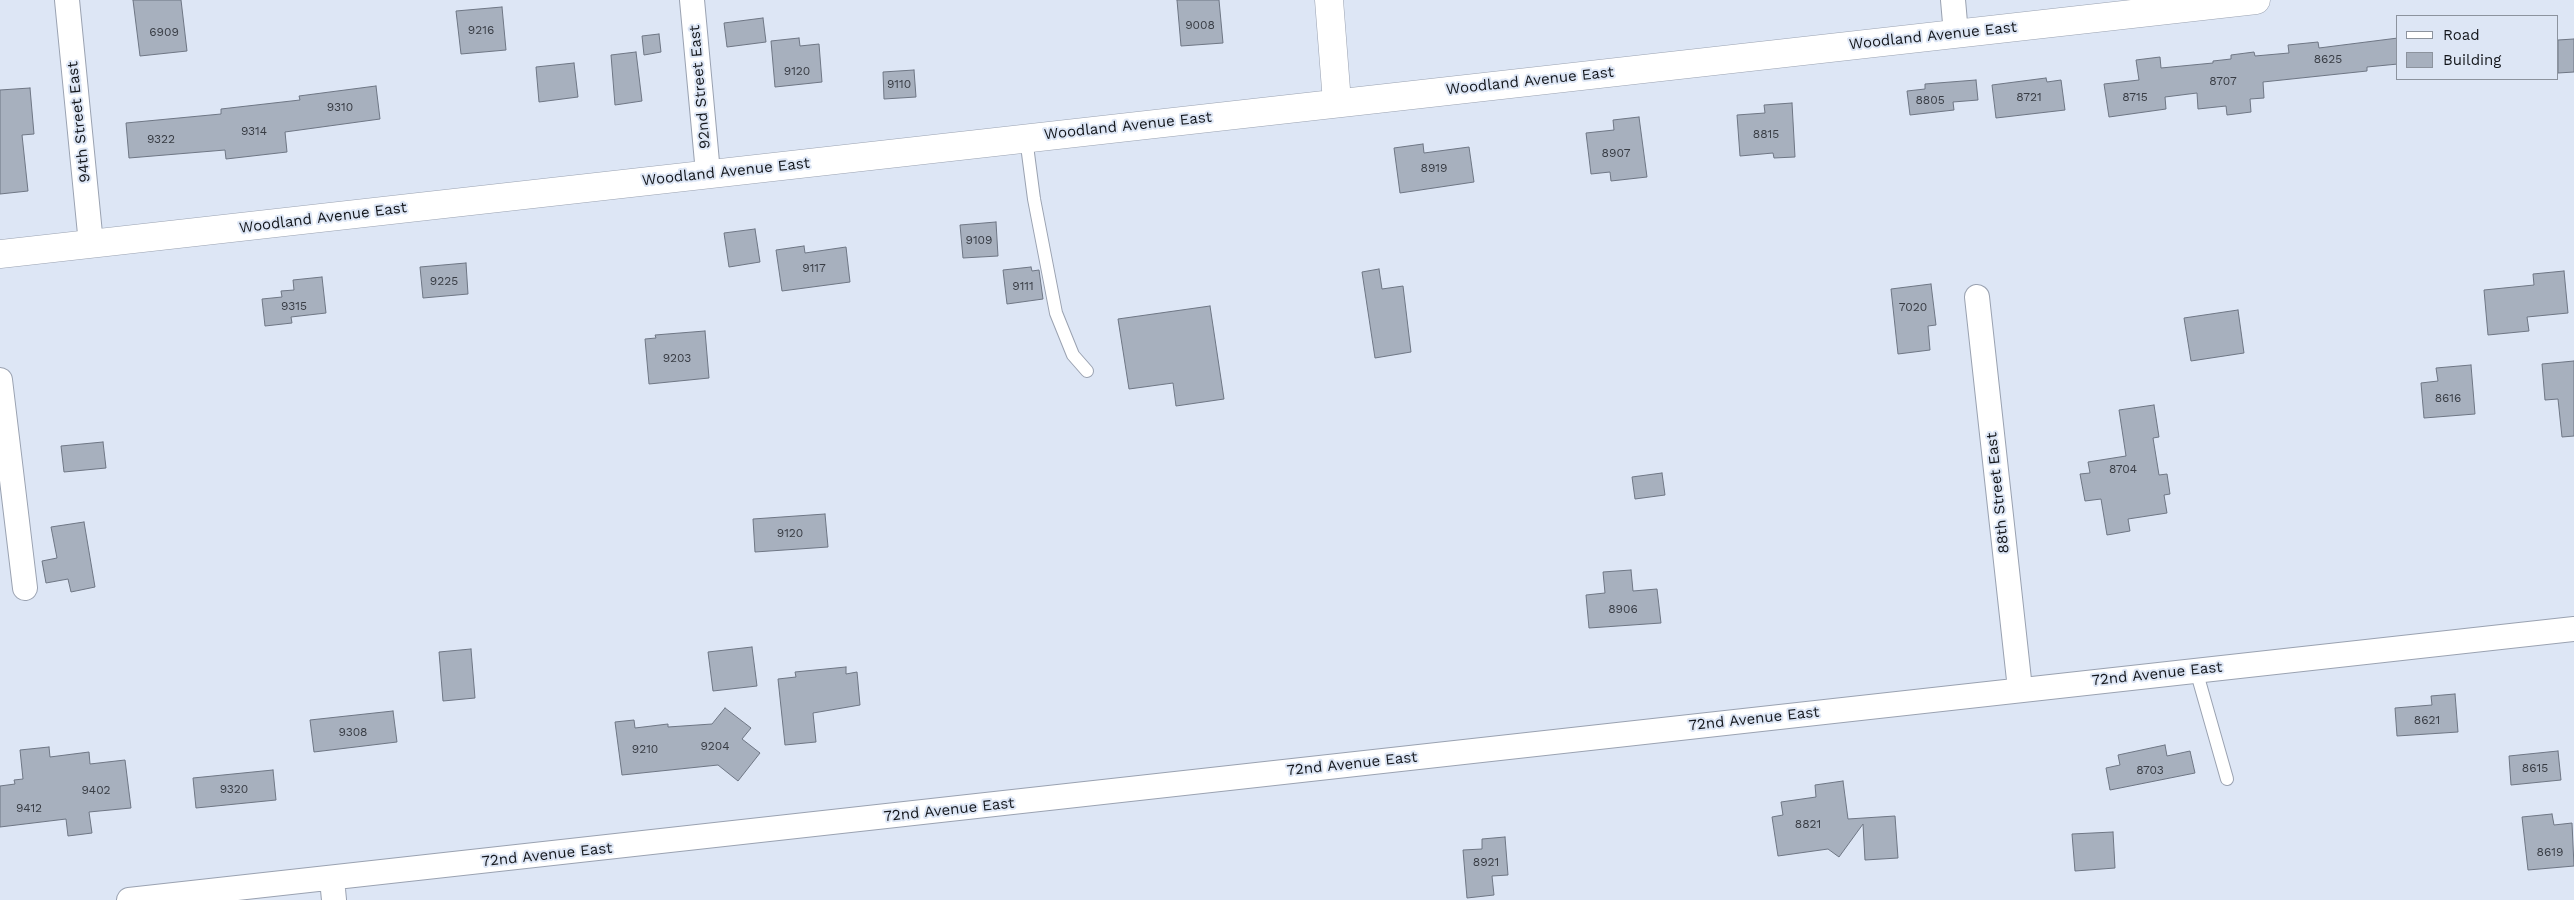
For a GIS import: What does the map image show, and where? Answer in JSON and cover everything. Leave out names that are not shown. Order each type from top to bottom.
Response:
[{"type":"street","name":"94th Street East","points":[[67,0],[91,244]]},
{"type":"street","name":"92nd Street East","points":[[692,0],[708,173]]},
{"type":"street","points":[[1329,0],[1337,102]]},
{"type":"street","points":[[1953,0],[1956,34]]},
{"type":"street","name":"Woodland Avenue East","points":[[0,254],[2256,0]]},
{"type":"street","name":"88th Street East","points":[[1977,296],[2020,689]]},
{"type":"street","points":[[0,380],[25,588]]},
{"type":"street","name":"72nd Avenue East","points":[[129,900],[333,890],[2020,689],[2574,629]]},
{"type":"lane","points":[[1026,138],[1034,198],[1056,314],[1073,355],[1087,370]]},
{"type":"lane","points":[[2196,670],[2227,779]]},
{"type":"building","points":[[133,0],[181,0],[187,51],[140,56]]},
{"type":"building","points":[[1177,0],[1219,0],[1223,43],[1181,46]]},
{"type":"building","points":[[502,7],[506,50],[461,54],[456,11]]},
{"type":"building","points":[[763,18],[766,42],[727,47],[724,23]]},
{"type":"building","points":[[659,34],[661,52],[644,55],[642,36]]},
{"type":"building","points":[[799,38],[800,46],[819,44],[822,82],[775,87],[771,41]]},
{"type":"building","points":[[2396,38],[2396,64],[2367,67],[2367,71],[2263,82],[2264,98],[2250,99],[2251,112],[2227,115],[2226,106],[2198,109],[2197,93],[2165,97],[2166,109],[2109,117],[2104,84],[2139,80],[2136,60],[2160,57],[2161,68],[2213,63],[2213,61],[2231,59],[2231,55],[2254,52],[2255,56],[2289,53],[2288,45],[2318,42],[2319,48]]},
{"type":"building","points":[[2574,39],[2574,72],[2559,73],[2559,40]]},
{"type":"building","points":[[636,52],[642,101],[615,105],[611,55]]},
{"type":"building","points":[[574,63],[578,97],[539,102],[536,67]]},
{"type":"building","points":[[914,70],[916,97],[884,99],[883,72]]},
{"type":"building","points":[[2046,78],[2047,82],[2061,80],[2065,110],[1996,118],[1992,85]]},
{"type":"building","points":[[1976,80],[1978,100],[1953,102],[1954,110],[1910,115],[1907,91],[1925,89],[1925,84]]},
{"type":"building","points":[[376,86],[380,119],[285,132],[287,152],[226,159],[225,150],[129,158],[126,123],[221,114],[221,109],[300,100],[299,96]]},
{"type":"building","points":[[30,88],[34,134],[22,135],[28,191],[0,194],[0,90]]},
{"type":"building","points":[[1792,103],[1795,157],[1774,158],[1773,153],[1740,156],[1737,115],[1765,113],[1764,105]]},
{"type":"building","points":[[1639,117],[1647,177],[1611,181],[1610,172],[1591,174],[1586,133],[1614,130],[1613,120]]},
{"type":"building","points":[[1423,144],[1424,153],[1469,147],[1474,182],[1400,193],[1394,148]]},
{"type":"building","points":[[996,222],[998,256],[963,258],[960,225]]},
{"type":"building","points":[[755,229],[760,262],[729,267],[724,233]]},
{"type":"building","points":[[804,246],[805,253],[846,247],[850,282],[782,291],[776,250]]},
{"type":"building","points":[[466,263],[468,294],[423,298],[420,267]]},
{"type":"building","points":[[1031,267],[1032,271],[1039,270],[1043,299],[1007,304],[1003,270]]},
{"type":"building","points":[[1379,269],[1382,289],[1403,286],[1411,352],[1375,358],[1362,272]]},
{"type":"building","points":[[2564,271],[2568,313],[2527,317],[2529,331],[2488,335],[2484,290],[2534,285],[2533,274]]},
{"type":"building","points":[[322,277],[326,313],[291,317],[292,323],[265,326],[262,299],[282,297],[281,291],[294,290],[293,280]]},
{"type":"building","points":[[1931,284],[1936,325],[1928,326],[1930,350],[1898,354],[1891,289]]},
{"type":"building","points":[[1210,306],[1224,399],[1176,406],[1173,383],[1129,389],[1118,319]]},
{"type":"building","points":[[2238,310],[2244,353],[2191,361],[2184,318]]},
{"type":"building","points":[[705,331],[709,378],[649,384],[645,339],[656,338],[655,335]]},
{"type":"building","points":[[2574,361],[2574,436],[2562,437],[2558,399],[2545,400],[2542,364]]},
{"type":"building","points":[[2471,365],[2475,414],[2424,418],[2421,383],[2438,381],[2436,368]]},
{"type":"building","points":[[2154,405],[2159,437],[2153,438],[2159,475],[2167,474],[2170,494],[2164,495],[2167,513],[2128,519],[2130,531],[2107,535],[2101,499],[2085,501],[2080,474],[2090,473],[2088,462],[2126,456],[2119,410]]},
{"type":"building","points":[[103,442],[106,468],[64,472],[61,446]]},
{"type":"building","points":[[1662,473],[1665,495],[1635,499],[1632,477]]},
{"type":"building","points":[[825,514],[828,547],[755,552],[753,519]]},
{"type":"building","points":[[84,522],[95,587],[71,592],[68,579],[46,583],[42,561],[57,558],[51,527]]},
{"type":"building","points":[[1631,570],[1633,591],[1657,589],[1661,623],[1589,628],[1586,595],[1605,593],[1603,572]]},
{"type":"building","points":[[752,647],[757,686],[713,691],[708,652]]},
{"type":"building","points":[[471,649],[475,698],[443,701],[439,652]]},
{"type":"building","points":[[846,667],[846,674],[857,672],[860,705],[813,713],[816,742],[785,745],[778,679],[796,677],[795,672]]},
{"type":"building","points":[[2455,694],[2458,732],[2397,736],[2395,708],[2432,705],[2431,696]]},
{"type":"building","points":[[725,708],[751,728],[742,739],[760,753],[738,781],[718,765],[622,775],[615,722],[634,720],[635,728],[668,724],[668,727],[712,724]]},
{"type":"building","points":[[393,711],[397,742],[314,752],[310,720]]},
{"type":"building","points":[[2165,745],[2167,756],[2190,751],[2195,773],[2110,790],[2106,768],[2120,765],[2118,755]]},
{"type":"building","points":[[49,747],[50,757],[89,752],[90,764],[125,760],[131,808],[89,812],[92,833],[68,836],[66,819],[0,827],[0,786],[15,784],[14,780],[23,779],[20,750]]},
{"type":"building","points":[[2558,751],[2561,780],[2511,785],[2509,756]]},
{"type":"building","points":[[273,770],[276,800],[196,808],[193,778]]},
{"type":"building","points":[[1843,781],[1848,819],[1895,816],[1898,858],[1865,860],[1863,824],[1839,857],[1828,849],[1778,856],[1772,817],[1783,815],[1781,802],[1816,797],[1815,785]]},
{"type":"building","points":[[2552,814],[2554,825],[2572,823],[2574,866],[2528,870],[2522,817]]},
{"type":"building","points":[[2113,832],[2115,868],[2075,871],[2072,834]]},
{"type":"building","points":[[1505,837],[1508,875],[1492,876],[1494,895],[1467,898],[1463,850],[1482,849],[1482,839]]}]
